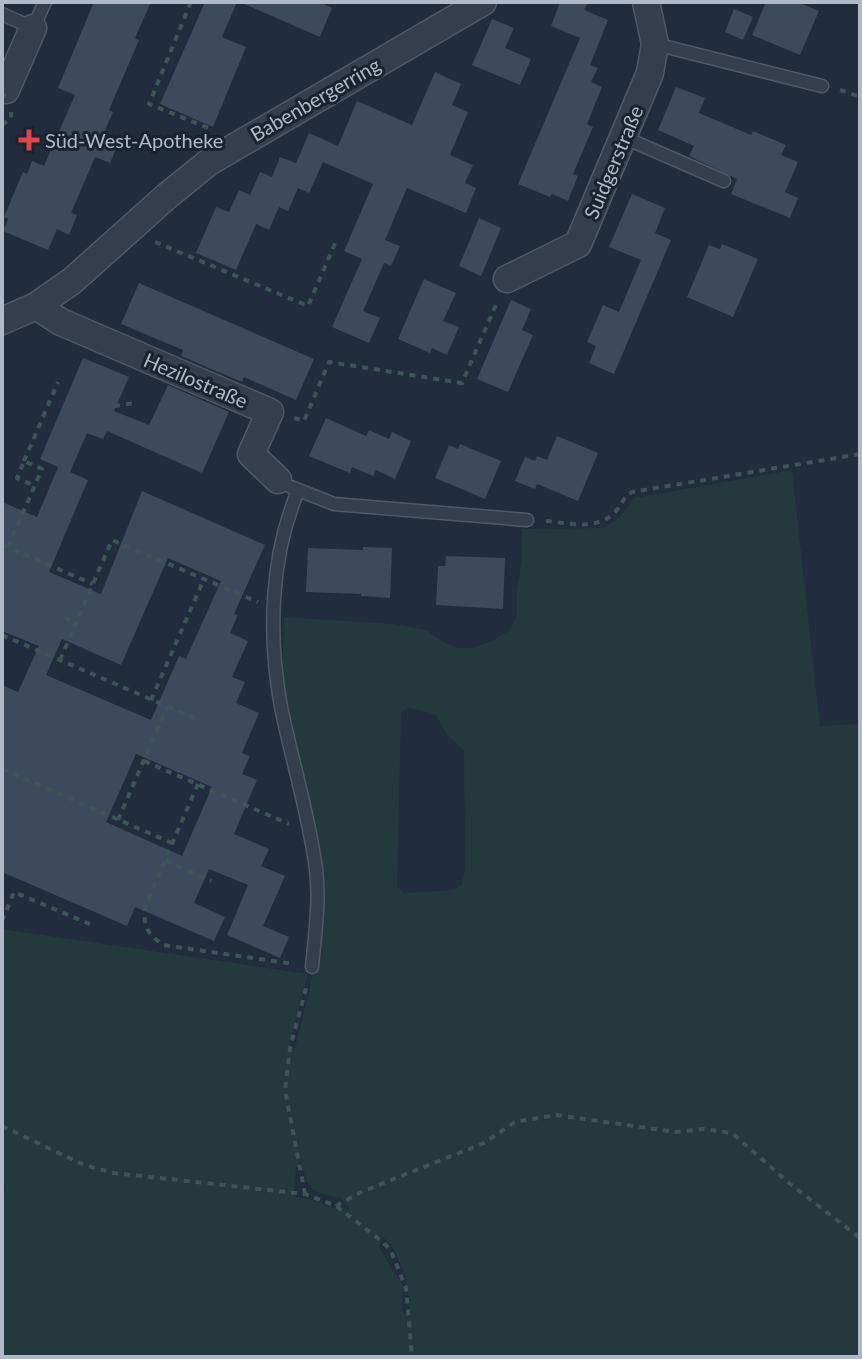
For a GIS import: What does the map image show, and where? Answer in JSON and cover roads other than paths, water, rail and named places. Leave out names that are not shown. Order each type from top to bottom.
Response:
[{"type":"street","name":"Babenbergerring","points":[[2,321],[36,306],[72,281],[190,176],[232,147],[483,2]]},
{"type":"street","name":"Suidgerstraße","points":[[507,279],[578,244],[650,73],[655,44],[646,2]]},
{"type":"street","points":[[4,95],[33,28]]},
{"type":"street","name":"Hezilostraße","points":[[36,306],[61,322],[270,412],[251,454],[288,485]]},
{"type":"lane","points":[[2,14],[33,28],[45,2]]},
{"type":"lane","points":[[655,44],[822,86]]},
{"type":"lane","points":[[623,137],[724,181]]},
{"type":"lane","points":[[288,485],[278,563],[276,664],[281,705],[316,871],[318,907],[312,967]]},
{"type":"lane","name":"Hezilostraße","points":[[288,485],[334,504],[527,520]]},
{"type":"place","name":"Süd-West-Apotheke","points":[[29,140]]}]
